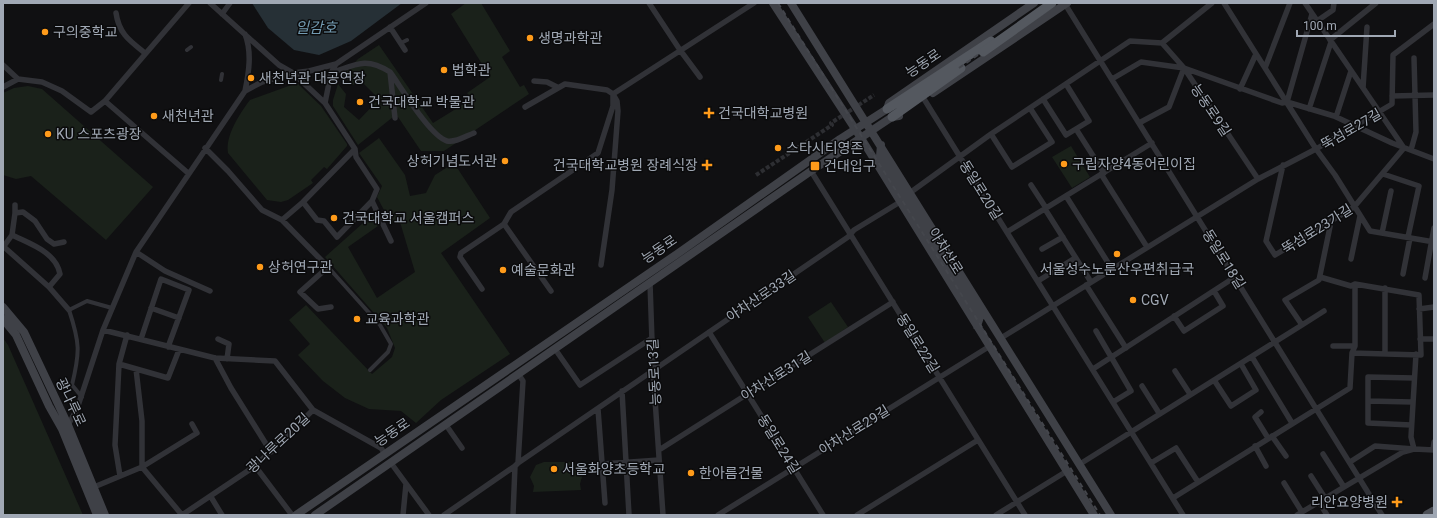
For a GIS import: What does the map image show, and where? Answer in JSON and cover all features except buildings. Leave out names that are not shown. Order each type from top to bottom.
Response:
[{"type":"highway","points":[[981,50],[1046,3]]},
{"type":"highway","points":[[887,109],[1052,3]]},
{"type":"highway","name":"능동로","points":[[892,117],[981,50]]},
{"type":"main road","name":"아차산로","points":[[773,3],[861,138],[1094,515]]},
{"type":"main road","name":"아차산로","points":[[791,3],[911,192],[1112,515]]},
{"type":"main road","name":"능동로","points":[[296,515],[866,121],[887,109],[889,103],[1034,3]]},
{"type":"main road","name":"능동로","points":[[315,515],[519,375],[811,171],[892,117],[900,116],[1066,4]]},
{"type":"main road","points":[[881,145],[880,156],[980,317]]},
{"type":"main road","points":[[870,153],[880,156]]},
{"type":"main road","points":[[665,261],[672,268]]},
{"type":"main road","name":"광나루로","points":[[3,307],[24,332],[65,427],[94,487],[105,515]]},
{"type":"main road","points":[[980,317],[989,318]]},
{"type":"main road","points":[[977,326],[980,317]]},
{"type":"main road","name":"광나루로","points":[[3,319],[16,335],[49,406],[65,427],[97,515]]},
{"type":"main road","points":[[385,454],[391,463]]},
{"type":"main road","points":[[1428,515],[1434,511]]},
{"type":"street","points":[[3,87],[18,79],[42,82],[62,91],[91,112],[105,101],[189,3]]},
{"type":"street","points":[[210,3],[279,66],[293,72],[325,102],[355,149],[356,157],[377,189],[372,201],[336,237],[324,221],[317,220],[303,202]]},
{"type":"street","points":[[222,14],[230,3]]},
{"type":"street","points":[[245,91],[262,82],[293,72],[309,71],[336,64],[426,3]]},
{"type":"street","points":[[649,3],[700,77]]},
{"type":"street","points":[[613,94],[754,3]]},
{"type":"street","points":[[911,192],[991,134],[1130,42],[1162,43],[1212,3]]},
{"type":"street","points":[[1224,3],[1316,149],[1335,175],[1370,231],[1433,241]]},
{"type":"street","points":[[1265,68],[1290,3]]},
{"type":"street","points":[[1305,3],[1404,148]]},
{"type":"street","points":[[1317,21],[1333,10],[1334,3]]},
{"type":"street","points":[[1310,109],[1331,41],[1376,3]]},
{"type":"street","name":"동일로18길","points":[[1066,4],[1100,61],[1318,409],[1382,515]]},
{"type":"street","points":[[116,13],[118,25],[124,35],[145,53]]},
{"type":"street","points":[[1287,102],[1312,14]]},
{"type":"street","name":"뚝섬로27길","points":[[1002,338],[1258,179],[1282,165],[1316,149],[1392,104],[1393,55],[1434,24]]},
{"type":"street","points":[[390,27],[405,50]]},
{"type":"street","points":[[1363,88],[1367,27]]},
{"type":"street","points":[[65,427],[77,409],[82,397],[103,330],[136,252],[188,173],[245,91],[249,50],[245,34]]},
{"type":"street","points":[[401,43],[406,40]]},
{"type":"street","name":"능동로9길","points":[[1162,43],[1184,68],[1258,179]]},
{"type":"street","points":[[1240,89],[1256,54]]},
{"type":"street","points":[[1411,150],[1416,132],[1414,58]]},
{"type":"street","points":[[331,73],[366,62],[376,64],[390,72],[422,117],[436,133],[446,141],[452,141],[474,133]]},
{"type":"street","points":[[1112,79],[1141,62],[1184,68],[1282,103],[1287,102],[1336,118],[1355,125],[1404,148],[1434,159]]},
{"type":"street","points":[[325,102],[331,73],[336,64]]},
{"type":"street","points":[[3,65],[18,79]]},
{"type":"street","points":[[1139,123],[1168,107],[1184,68]]},
{"type":"street","points":[[1336,118],[1351,71]]},
{"type":"street","points":[[390,72],[396,118]]},
{"type":"street","points":[[221,80],[222,74]]},
{"type":"street","points":[[534,82],[547,82],[557,87]]},
{"type":"street","points":[[525,107],[557,87],[568,84],[602,89],[613,94],[617,101],[618,119],[612,190],[601,265]]},
{"type":"street","points":[[1043,100],[1066,135],[1089,121],[1066,84]]},
{"type":"street","points":[[482,288],[460,257],[461,254],[504,224],[511,212],[598,153],[613,106],[613,94]]},
{"type":"street","points":[[1392,96],[1434,95]]},
{"type":"street","name":"동일로20길","points":[[924,99],[1183,515]]},
{"type":"street","points":[[105,101],[188,173]]},
{"type":"street","points":[[991,134],[1012,166],[1052,142],[1030,108]]},
{"type":"street","points":[[1076,129],[1148,247]]},
{"type":"street","points":[[1007,232],[1152,143]]},
{"type":"street","points":[[205,148],[228,171],[262,210],[282,220],[328,267],[380,325],[391,344],[388,352],[370,370]]},
{"type":"street","name":"뚝섬로23가길","points":[[1282,165],[1266,241],[1275,255],[1354,207],[1404,148]]},
{"type":"street","points":[[282,220],[303,202],[355,149]]},
{"type":"street","points":[[347,157],[356,157]]},
{"type":"street","name":"동일로22길","points":[[811,171],[1025,515]]},
{"type":"street","points":[[1382,174],[1419,186],[1403,274]]},
{"type":"street","points":[[1031,185],[1063,237],[1088,284],[1126,348]]},
{"type":"street","points":[[1382,233],[1391,191]]},
{"type":"street","points":[[1066,196],[1112,269]]},
{"type":"street","points":[[372,201],[391,241]]},
{"type":"street","name":"아차산로33길","points":[[444,515],[854,230],[900,202]]},
{"type":"street","points":[[15,205],[12,235],[3,246],[49,287],[69,310],[78,338],[79,358],[72,386],[82,397]]},
{"type":"street","points":[[15,213],[23,212],[35,221],[47,240],[54,244],[64,242]]},
{"type":"street","points":[[1351,259],[1360,216]]},
{"type":"street","points":[[1302,325],[1286,300],[1319,280],[1331,222]]},
{"type":"street","points":[[504,224],[551,291]]},
{"type":"street","points":[[1426,278],[1434,228]]},
{"type":"street","points":[[12,235],[50,255],[59,267],[60,274],[49,287]]},
{"type":"street","points":[[1042,250],[1063,237]]},
{"type":"street","points":[[50,255],[54,244]]},
{"type":"street","points":[[136,252],[165,271],[210,291]]},
{"type":"street","points":[[1038,281],[1075,258]]},
{"type":"street","points":[[328,267],[300,292],[318,309],[331,307]]},
{"type":"street","points":[[1093,369],[1235,277]]},
{"type":"street","points":[[1320,277],[1351,286],[1354,284],[1385,288],[1419,295],[1421,354],[1352,353]]},
{"type":"street","points":[[141,339],[160,279],[189,290],[168,347]]},
{"type":"street","name":"능동로13길","points":[[650,283],[653,370],[662,515]]},
{"type":"street","points":[[1173,498],[1350,388],[1352,353],[1356,346],[1354,284]]},
{"type":"street","points":[[1385,288],[1385,353]]},
{"type":"street","points":[[1174,316],[1184,331],[1223,306],[1214,291]]},
{"type":"street","points":[[69,310],[87,301],[112,308]]},
{"type":"street","name":"아차산로31길","points":[[659,450],[893,302]]},
{"type":"street","points":[[1419,309],[1434,307]]},
{"type":"street","points":[[151,308],[179,318]]},
{"type":"street","points":[[1080,464],[1159,413],[1252,358],[1324,311]]},
{"type":"street","points":[[103,330],[215,358],[275,361],[313,410],[381,448],[385,454]]},
{"type":"street","points":[[1096,331],[1131,391],[1113,402]]},
{"type":"street","name":"동일로24길","points":[[709,332],[823,515]]},
{"type":"street","points":[[120,476],[115,446],[119,364],[127,336]]},
{"type":"street","points":[[555,349],[580,385],[652,338]]},
{"type":"street","points":[[218,339],[229,344],[227,359]]},
{"type":"street","points":[[1420,339],[1434,339]]},
{"type":"street","name":"아차산로29길","points":[[718,515],[990,346]]},
{"type":"street","points":[[1333,346],[1356,346]]},
{"type":"street","points":[[119,364],[168,378],[179,350]]},
{"type":"street","points":[[1414,449],[1411,437],[1411,425],[1416,354]]},
{"type":"street","points":[[215,358],[231,388],[271,452]]},
{"type":"street","points":[[1252,358],[1292,423]]},
{"type":"street","points":[[1214,380],[1231,406],[1256,390],[1241,364]]},
{"type":"street","points":[[136,369],[142,421],[142,467]]},
{"type":"street","points":[[1175,372],[1190,394]]},
{"type":"street","points":[[513,515],[523,381],[519,375]]},
{"type":"street","points":[[1411,425],[1368,423],[1368,377],[1414,378]]},
{"type":"street","points":[[1142,386],[1159,413]]},
{"type":"street","points":[[622,391],[629,515]]},
{"type":"street","points":[[1368,401],[1412,402]]},
{"type":"street","points":[[598,409],[605,503]]},
{"type":"street","name":"광나루로20길","points":[[142,467],[182,515],[256,466],[313,410]]},
{"type":"street","points":[[1261,412],[1255,417],[1286,456]]},
{"type":"street","points":[[94,487],[142,467],[197,433],[192,424]]},
{"type":"street","points":[[446,425],[462,448]]},
{"type":"street","points":[[857,515],[978,440]]},
{"type":"street","points":[[1350,462],[1375,446],[1434,450],[1434,442]]},
{"type":"street","points":[[1255,446],[1266,466]]},
{"type":"street","points":[[1151,463],[1176,448],[1198,482]]},
{"type":"street","points":[[1284,484],[1300,514],[1403,452],[1414,449]]},
{"type":"street","points":[[1323,454],[1344,487]]},
{"type":"street","points":[[602,464],[659,460]]},
{"type":"street","points":[[391,463],[429,515]]},
{"type":"street","points":[[256,466],[292,515]]},
{"type":"street","points":[[996,515],[1067,471]]},
{"type":"street","points":[[1311,476],[1325,498]]},
{"type":"street","points":[[403,515],[406,484]]},
{"type":"street","points":[[211,497],[222,515]]},
{"type":"street","points":[[1319,502],[1327,515]]},
{"type":"shaded area","points":[[466,3],[481,3],[510,51],[502,57],[520,87],[524,85],[529,94],[444,151],[421,151],[398,117],[393,117],[358,145],[333,106],[333,100],[338,84],[346,94],[344,107],[359,120],[379,99],[362,82],[352,85],[343,75],[358,59],[379,45],[433,123],[472,99],[467,93],[490,77],[451,14]]},
{"type":"shaded area","points":[[297,83],[321,106],[347,146],[327,169],[324,167],[311,180],[313,183],[288,200],[281,202],[267,200],[228,153],[229,139],[234,125],[250,100]]},
{"type":"shaded area","name":"KU 스포츠광장","points":[[28,86],[42,89],[153,187],[106,240],[31,176],[16,179],[3,175],[3,93],[14,88]]},
{"type":"shaded area","points":[[379,138],[405,175],[410,196],[426,193],[435,175],[454,163],[490,218],[441,253],[510,354],[441,400],[416,423],[401,411],[369,409],[345,398],[323,381],[298,355],[310,344],[289,320],[306,305],[372,374],[392,357],[395,348],[387,328],[325,257],[372,215],[378,226],[348,247],[377,298],[415,272],[400,222],[391,223],[377,197],[382,186],[359,153]]},
{"type":"shaded area","points":[[1071,146],[1090,177],[1072,188],[1052,157]]},
{"type":"shaded area","points":[[831,302],[848,327],[825,343],[808,317]]},
{"type":"shaded area","points":[[3,338],[8,345],[83,515],[3,515]]},
{"type":"shaded area","points":[[544,462],[569,462],[581,469],[583,473],[580,484],[581,490],[533,492],[534,486],[530,477],[536,465]]},
{"type":"water","name":"일감호","points":[[252,3],[402,3],[351,41],[319,55],[294,50],[268,28]]},
{"type":"tunnel","points":[[756,175],[832,125],[831,123],[874,95]]},
{"type":"railway","points":[[778,3],[1100,515]]},
{"type":"railway","points":[[959,68],[1053,3]]},
{"type":"place","name":"구의중학교","points":[[45,32]]},
{"type":"place","name":"생명과학관","points":[[530,38]]},
{"type":"place","name":"법학관","points":[[444,70]]},
{"type":"place","name":"새천년관 대공연장","points":[[251,78]]},
{"type":"place","name":"건국대학교 박물관","points":[[360,102]]},
{"type":"place","name":"건국대학교병원","points":[[709,113]]},
{"type":"place","name":"새천년관","points":[[154,116]]},
{"type":"place","name":"KU 스포츠광장","points":[[48,134]]},
{"type":"place","name":"스타시티영존","points":[[778,148]]},
{"type":"place","name":"상허기념도서관","points":[[505,161]]},
{"type":"place","name":"구립자양4동어린이집","points":[[1064,164]]},
{"type":"place","name":"건국대학교병원 장례식장","points":[[707,165]]},
{"type":"place","name":"건대입구","points":[[815,166]]},
{"type":"place","name":"건국대학교 서울캠퍼스","points":[[334,218]]},
{"type":"place","name":"서울성수노룬산우편취급국","points":[[1117,254]]},
{"type":"place","name":"상허연구관","points":[[260,267]]},
{"type":"place","name":"예술문화관","points":[[503,270]]},
{"type":"place","name":"CGV","points":[[1133,300]]},
{"type":"place","name":"교육과학관","points":[[357,319]]},
{"type":"place","name":"서울화양초등학교","points":[[554,469]]},
{"type":"place","name":"한아름건물","points":[[691,473]]},
{"type":"place","name":"리안요양병원","points":[[1397,502]]}]
